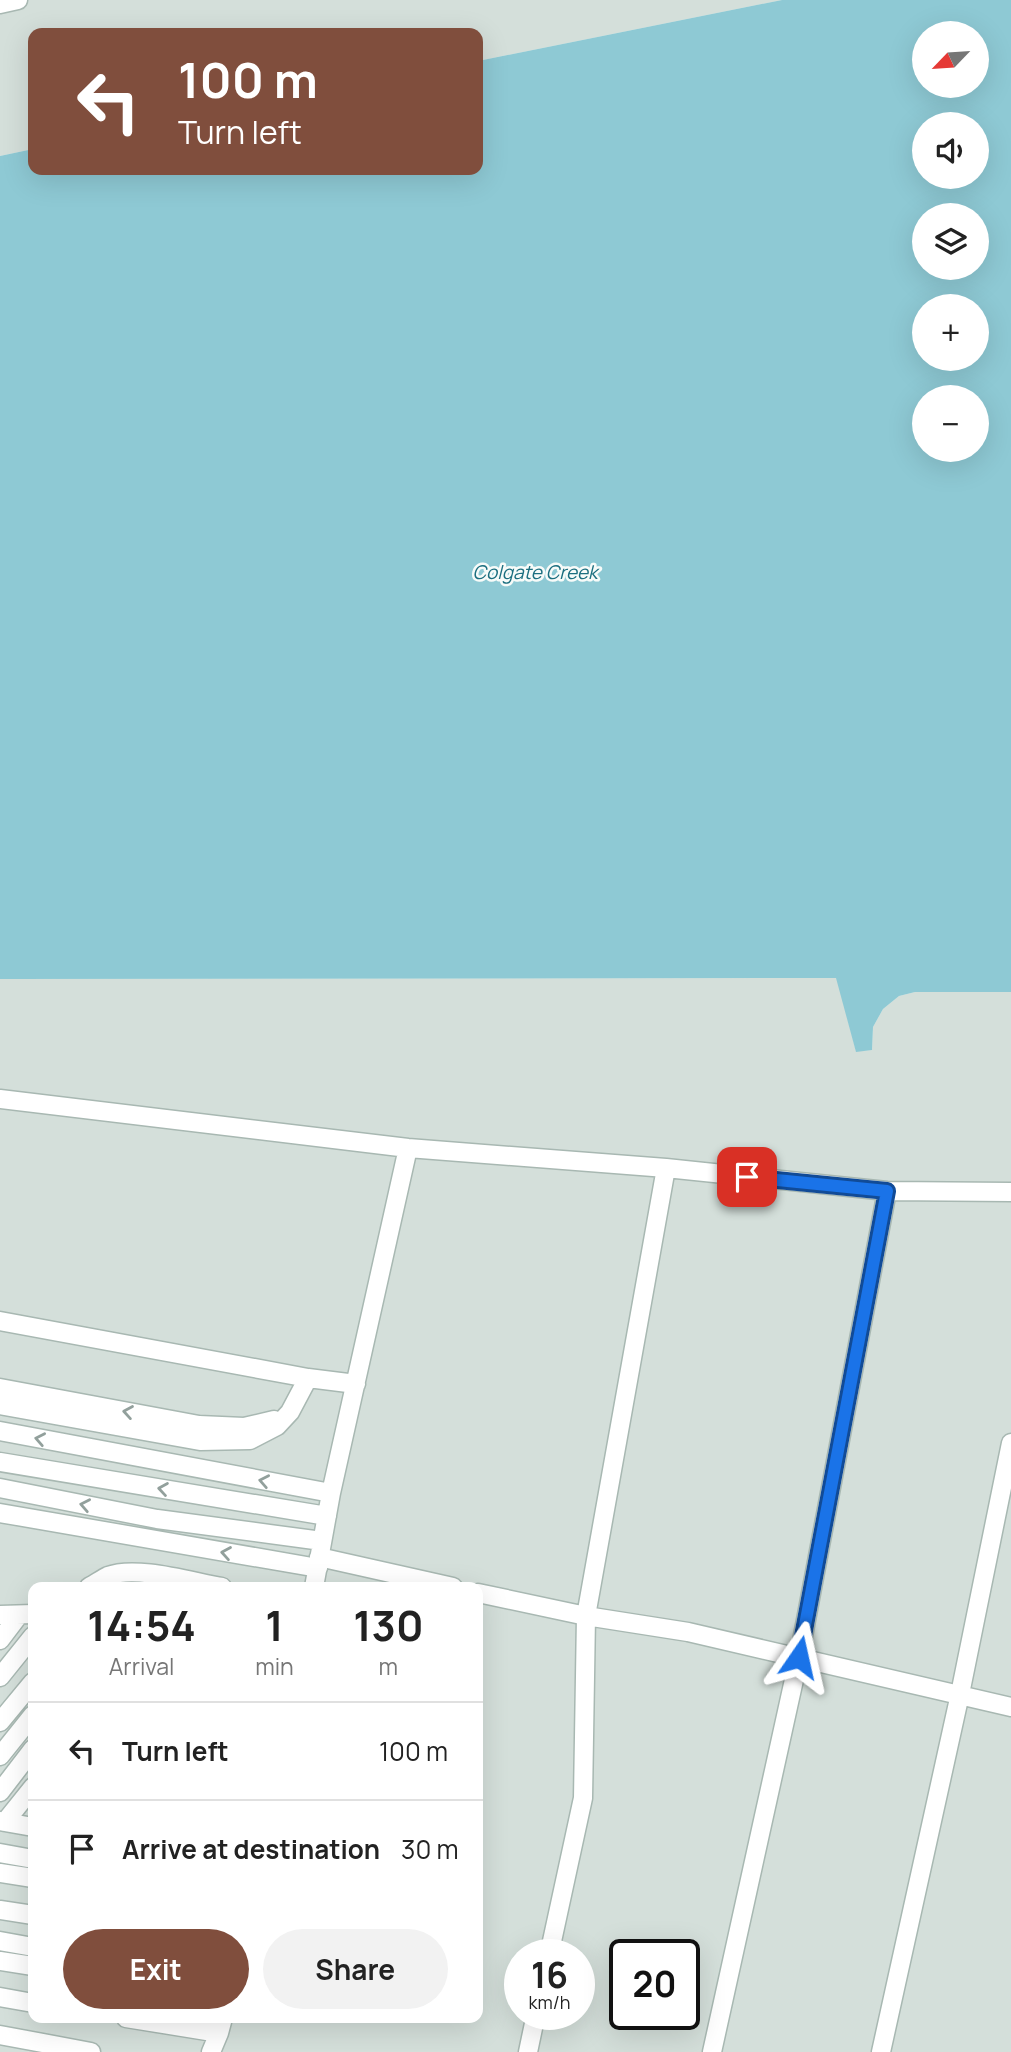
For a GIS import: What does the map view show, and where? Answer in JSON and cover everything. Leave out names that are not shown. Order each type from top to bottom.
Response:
[{"type":"lane","points":[[0,4],[18,0]]},
{"type":"lane","points":[[0,1099],[408,1148],[666,1168],[887,1191],[1011,1192]]},
{"type":"lane","points":[[315,1582],[331,1493],[408,1148]]},
{"type":"lane","points":[[552,1939],[583,1798],[586,1616],[666,1168]]},
{"type":"lane","points":[[712,2052],[799,1657],[887,1191]]},
{"type":"lane","points":[[0,1321],[308,1378],[356,1384]]},
{"type":"lane","points":[[0,1405],[200,1441],[250,1440],[277,1426],[290,1412],[308,1378]]},
{"type":"lane","points":[[0,1388],[199,1425],[244,1427],[274,1421],[290,1412]]},
{"type":"lane","points":[[0,1432],[331,1493]]},
{"type":"lane","points":[[881,2052],[960,1694],[1011,1443]]},
{"type":"lane","points":[[0,1462],[327,1516]]},
{"type":"lane","points":[[0,1488],[157,1519],[432,1582]]},
{"type":"lane","points":[[0,1513],[320,1556]]},
{"type":"lane","points":[[98,1582],[109,1576],[116,1581],[152,1581]]},
{"type":"lane","points":[[483,1594],[586,1616],[688,1632],[1011,1707]]},
{"type":"lane","points":[[0,1615],[26,1615]]},
{"type":"lane","points":[[0,1640],[26,1615]]},
{"type":"lane","points":[[0,1677],[28,1642]]},
{"type":"lane","points":[[0,1722],[28,1688]]},
{"type":"lane","points":[[0,1756],[28,1721]]},
{"type":"lane","points":[[0,1792],[28,1756]]},
{"type":"lane","points":[[3,1822],[28,1793]]},
{"type":"lane","points":[[3,1822],[28,1826]]},
{"type":"lane","points":[[0,1853],[28,1858]]},
{"type":"lane","points":[[0,1873],[28,1877]]},
{"type":"lane","points":[[0,1910],[28,1914]]},
{"type":"lane","points":[[0,1941],[28,1946]]},
{"type":"lane","points":[[0,1961],[28,1965]]},
{"type":"lane","points":[[0,1997],[28,2002]]},
{"type":"lane","points":[[194,2023],[221,2025],[211,2052]]},
{"type":"lane","points":[[528,2052],[533,2030]]},
{"type":"lane","points":[[0,2035],[91,2052]]},
{"type":"shaded area","points":[[0,0],[782,0],[483,60],[483,28],[28,28],[28,150],[0,156]]},
{"type":"shaded area","points":[[837,978],[856,1051],[872,1050],[873,1027],[883,1009],[899,996],[915,992],[1011,992],[1011,2052],[0,2052],[0,979]]},
{"type":"water","name":"Colgate Creek","points":[[782,0],[1011,0],[1011,992],[915,992],[899,996],[883,1009],[873,1027],[872,1050],[856,1052],[836,978],[0,979],[0,156],[28,150],[28,175],[483,175],[483,60]]},
{"type":"route","points":[[747,1177],[887,1191],[799,1657]]}]
